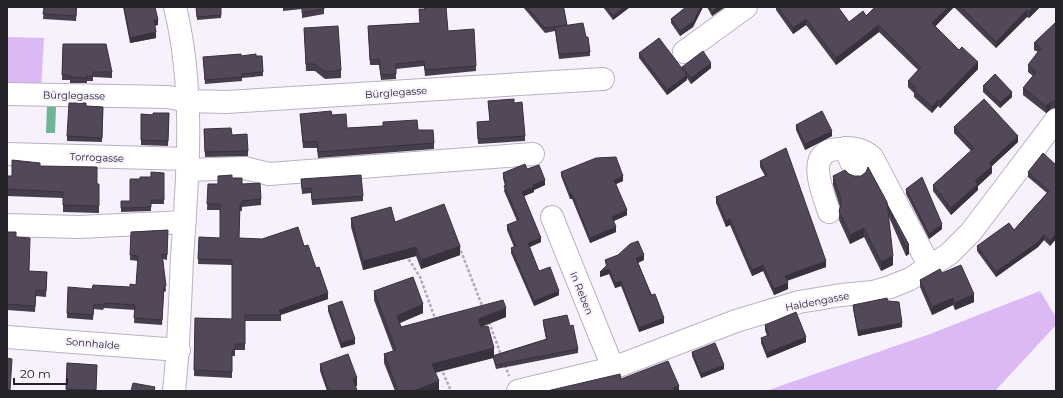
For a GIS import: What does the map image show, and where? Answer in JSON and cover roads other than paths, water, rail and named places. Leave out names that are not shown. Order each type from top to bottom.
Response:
[{"type":"street","points":[[174,391],[179,350],[180,298],[188,164],[188,101],[183,55],[175,7]]},
{"type":"street","points":[[684,52],[746,7]]},
{"type":"street","name":"Bürglegasse","points":[[7,94],[168,97],[188,101],[226,102],[603,79]]},
{"type":"street","name":"Haldengasse","points":[[514,384],[613,368],[736,321],[799,302],[841,295],[873,292],[910,279],[930,268],[949,254],[971,232],[1056,120]]},
{"type":"street","points":[[829,212],[819,183],[818,164],[822,155],[832,150],[845,148],[859,149],[872,157],[930,268]]},
{"type":"street","points":[[845,148],[856,174]]},
{"type":"street","name":"Torrogasse","points":[[7,154],[188,164]]},
{"type":"street","points":[[188,164],[245,168],[269,174],[533,154]]},
{"type":"street","name":"In Reben","points":[[552,217],[613,368]]},
{"type":"street","points":[[7,225],[78,227],[185,222]]},
{"type":"street","name":"Sonnhalde","points":[[7,337],[179,350]]}]
